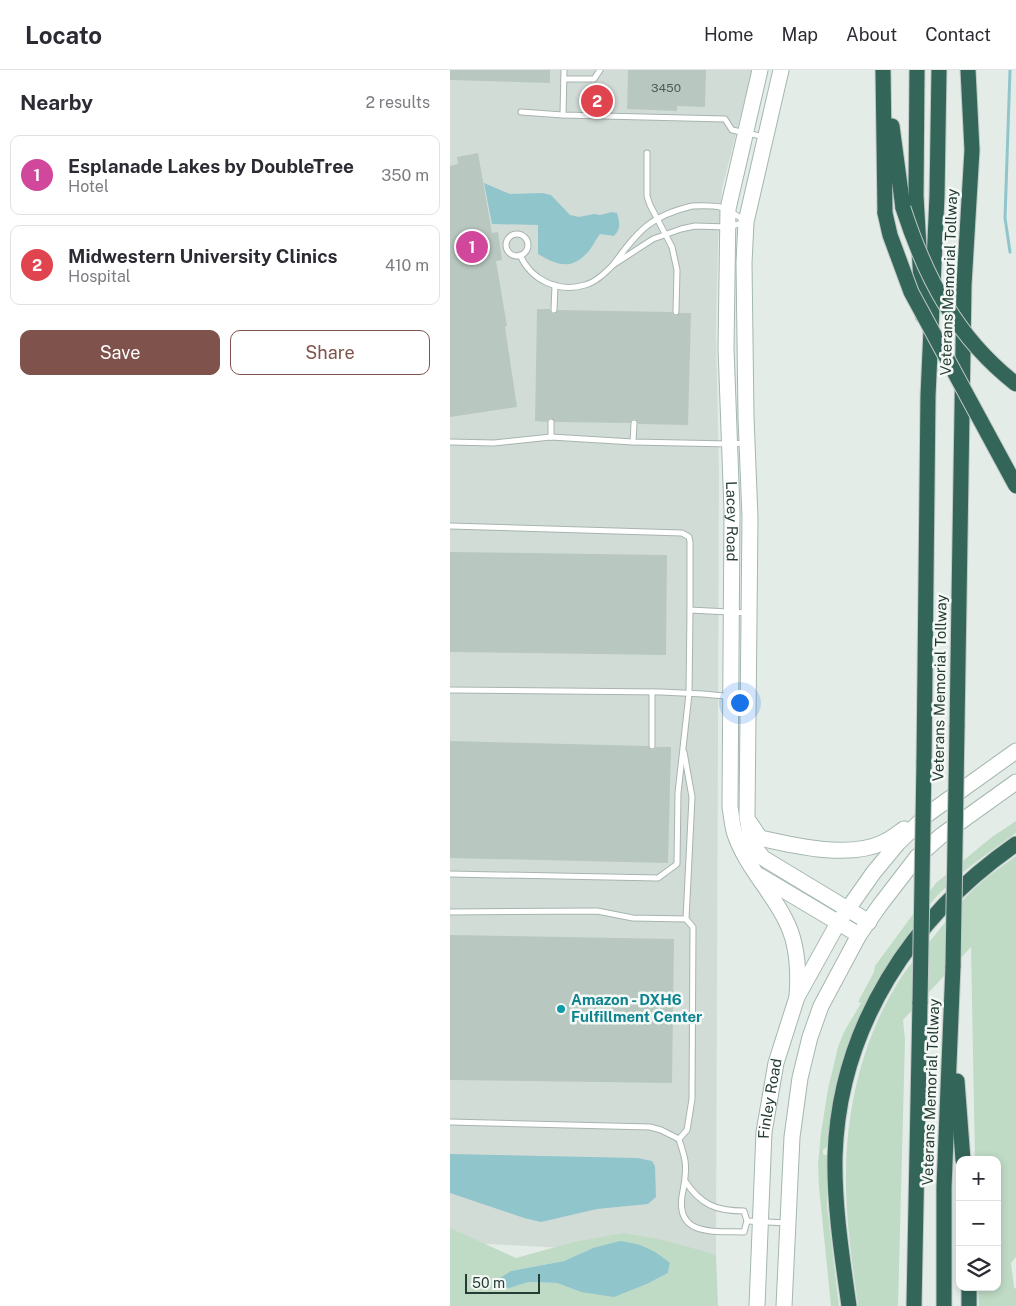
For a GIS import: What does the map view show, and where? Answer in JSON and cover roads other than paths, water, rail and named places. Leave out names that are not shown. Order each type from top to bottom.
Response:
[{"type":"highway","points":[[884,70],[903,208],[915,246],[938,293],[960,326],[975,344],[1016,384]]},
{"type":"highway","points":[[884,70],[884,213],[890,235],[911,292],[1016,486]]},
{"type":"highway","points":[[917,70],[916,196],[928,396]]},
{"type":"highway","name":"Veterans Memorial Tollway","points":[[914,1306],[924,762],[928,396],[937,196],[939,70]]},
{"type":"highway","name":"Veterans Memorial Tollway","points":[[944,1306],[944,1187],[953,966],[964,285],[972,150],[968,70]]},
{"type":"highway","points":[[972,150],[978,70]]},
{"type":"highway","points":[[849,1306],[837,1216],[835,1155],[842,1092],[862,1030],[888,976],[919,934],[965,884],[994,859],[1016,844]]},
{"type":"highway","points":[[952,1004],[962,1156]]},
{"type":"highway","points":[[969,1291],[969,1306]]},
{"type":"main road","name":"Lacey Road","points":[[760,70],[728,209],[726,348],[732,511],[730,807],[735,837],[756,874],[859,935]]},
{"type":"main road","name":"Lacey Road","points":[[781,70],[746,222],[744,263],[750,518],[747,816],[751,842],[763,858],[848,909]]},
{"type":"main road","name":"Finley Road","points":[[757,1306],[754,1222],[764,1132],[776,1062],[797,997],[838,923],[874,872],[898,843],[928,814],[1016,751]]},
{"type":"main road","name":"Finley Road","points":[[784,1306],[792,1137],[800,1078],[810,1036],[821,1006],[859,935],[917,857],[942,835],[1016,782]]},
{"type":"main road","points":[[747,816],[760,838],[780,843],[840,850],[858,849],[883,843],[928,814]]},
{"type":"main road","points":[[756,874],[785,919],[791,932],[798,972],[797,997]]},
{"type":"main road","points":[[848,909],[868,922]]},
{"type":"lane","points":[[563,114],[564,70]]},
{"type":"lane","points":[[564,79],[594,79],[600,70]]},
{"type":"lane","points":[[521,112],[725,119],[732,130],[765,137]]},
{"type":"lane","points":[[647,153],[647,196],[672,248],[677,270],[676,312]]},
{"type":"lane","points":[[520,255],[525,266],[537,278],[554,285],[569,288],[586,285],[601,277],[646,225],[674,210],[692,206],[714,206],[728,209],[746,222]]},
{"type":"lane","points":[[613,265],[652,239],[666,234],[695,226],[728,227],[746,222]]},
{"type":"lane","points":[[514,234],[523,235],[528,242],[527,250],[520,255],[512,254],[506,248],[508,239],[514,234]]},
{"type":"lane","points":[[554,285],[554,310]]},
{"type":"lane","points":[[551,422],[551,437]]},
{"type":"lane","points":[[633,442],[634,424]]},
{"type":"lane","points":[[450,442],[494,443],[551,437],[633,442],[748,443]]},
{"type":"lane","points":[[450,526],[682,532],[689,537],[690,542],[689,694],[678,793],[677,864],[658,878],[450,874]]},
{"type":"lane","points":[[690,610],[749,613]]},
{"type":"lane","points":[[450,690],[652,692],[749,698]]},
{"type":"lane","points":[[652,692],[652,746]]},
{"type":"lane","points":[[679,1139],[687,1130],[692,1099],[693,927],[686,918],[692,798],[683,746]]},
{"type":"lane","points":[[450,912],[597,911],[633,918],[686,918]]},
{"type":"lane","points":[[450,1122],[650,1127],[661,1130],[679,1139],[685,1162],[682,1210],[684,1219],[689,1225],[698,1229],[744,1232],[754,1222]]},
{"type":"lane","points":[[685,1181],[692,1191],[704,1202],[718,1209],[744,1211],[754,1222],[788,1223]]},
{"type":"water","points":[[484,183],[510,194],[542,193],[551,195],[570,215],[579,217],[612,212],[617,213],[619,228],[614,236],[600,234],[590,250],[574,263],[562,264],[550,261],[538,254],[538,225],[492,224]]},
{"type":"water","points":[[450,1154],[638,1158],[652,1161],[655,1166],[656,1197],[648,1204],[597,1209],[541,1222],[450,1193]]},
{"type":"water","points":[[620,1241],[647,1248],[658,1254],[670,1263],[668,1273],[614,1297],[581,1292],[557,1283],[528,1282],[509,1288],[500,1286],[500,1278],[511,1271],[564,1261],[593,1248]]},
{"type":"waterway","points":[[1010,70],[1005,218],[1010,252]]},
{"type":"place","name":"Midwestern University Clinics","points":[[597,101]]},
{"type":"place","name":"Esplanade Lakes by DoubleTree","points":[[472,247]]},
{"type":"place","name":"Amazon - DXH6 Fulfillment Center","points":[[561,1009]]}]
